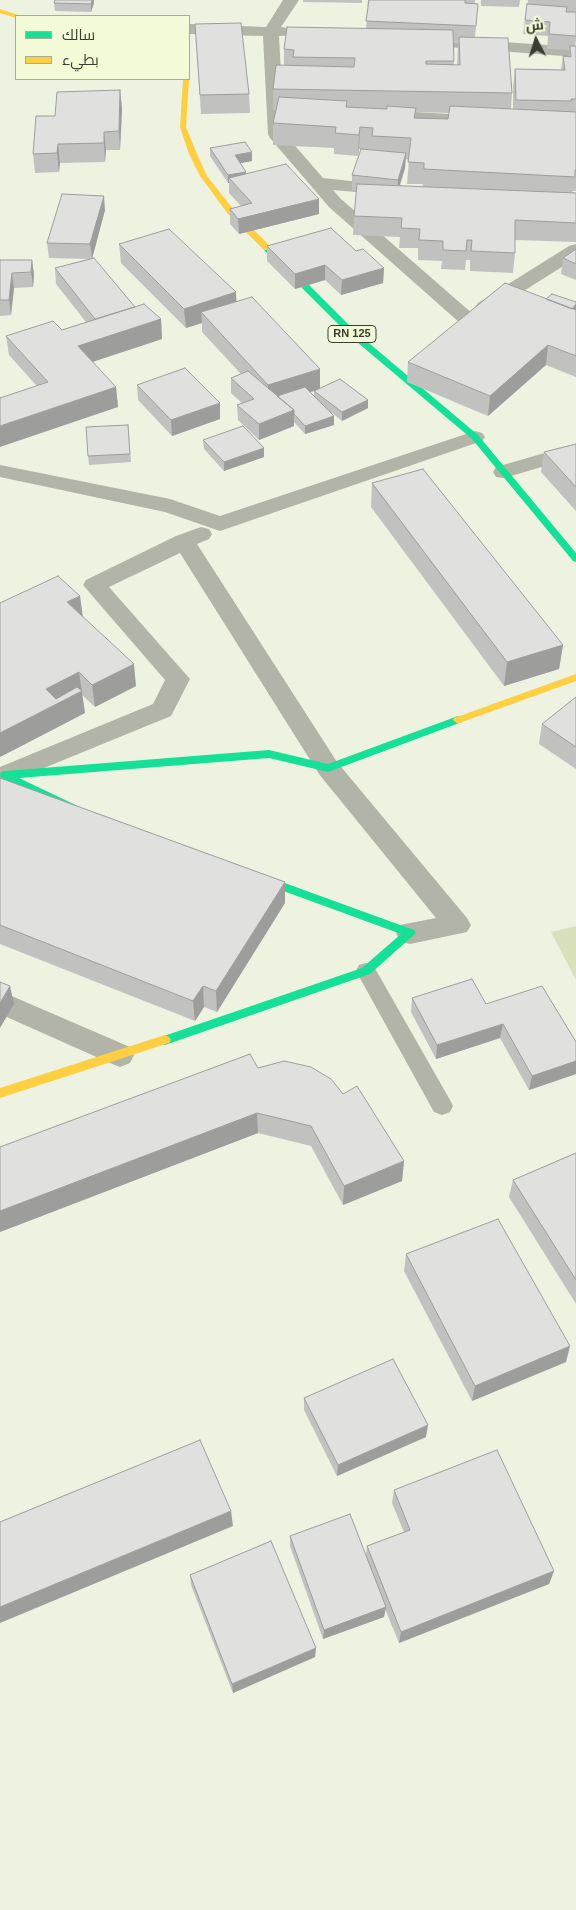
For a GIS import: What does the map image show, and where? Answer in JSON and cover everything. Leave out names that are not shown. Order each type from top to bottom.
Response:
[{"type":"street","points":[[291,0],[271,31],[276,134],[335,203],[467,319]]},
{"type":"street","points":[[0,11],[15,16]]},
{"type":"street","points":[[190,29],[300,33]]},
{"type":"street","points":[[399,40],[576,52]]},
{"type":"street","name":"RN 125","points":[[186,80],[183,127],[204,176],[230,212],[354,335],[475,437],[576,559]]},
{"type":"street","points":[[275,109],[294,110]]},
{"type":"street","points":[[362,114],[498,121]]},
{"type":"street","points":[[319,183],[408,191]]},
{"type":"street","points":[[451,330],[576,250]]},
{"type":"street","points":[[398,372],[413,360]]},
{"type":"street","points":[[2,776],[162,710],[178,680],[94,585],[220,524],[475,437]]},
{"type":"street","points":[[504,472],[576,450]]},
{"type":"street","points":[[0,471],[170,506],[220,524]]},
{"type":"street","points":[[184,541],[328,768],[457,925],[410,933],[242,872]]},
{"type":"street","points":[[2,776],[269,754],[328,768],[576,677]]},
{"type":"street","points":[[2,776],[93,817]]},
{"type":"street","points":[[0,1093],[120,1055],[366,971],[410,933]]},
{"type":"street","points":[[0,1002],[120,1055]]},
{"type":"lane","points":[[366,971],[442,1106]]},
{"type":"green space","points":[[576,926],[576,980],[551,932]]},
{"type":"building","points":[[55,0],[92,0],[91,4],[54,3]]},
{"type":"building","points":[[369,0],[465,0],[465,3],[478,4],[476,26],[366,21]]},
{"type":"building","points":[[527,4],[567,7],[566,12],[576,12],[576,36],[549,34],[550,22],[525,20]]},
{"type":"building","points":[[241,23],[249,94],[200,95],[195,24]]},
{"type":"building","points":[[287,27],[453,30],[454,61],[426,61],[426,64],[460,65],[459,37],[508,38],[512,93],[273,89],[276,65],[354,67],[355,58],[293,57],[294,50],[284,49]]},
{"type":"building","points":[[570,46],[576,46],[576,99],[571,99],[571,101],[516,100],[515,69],[565,70],[563,56],[571,57]]},
{"type":"building","points":[[120,90],[119,131],[104,132],[104,143],[58,144],[57,153],[33,154],[36,116],[55,116],[57,92]]},
{"type":"building","points":[[279,97],[347,101],[346,107],[387,109],[387,106],[416,108],[414,118],[448,119],[450,106],[576,112],[575,177],[424,169],[424,163],[408,162],[411,138],[372,136],[373,128],[360,127],[359,135],[335,133],[336,127],[273,123]]},
{"type":"building","points":[[245,142],[252,152],[235,155],[246,172],[228,175],[210,148]]},
{"type":"building","points":[[361,149],[406,153],[398,180],[352,175]]},
{"type":"building","points":[[286,164],[319,199],[238,219],[230,209],[252,203],[229,178]]},
{"type":"building","points":[[357,184],[576,193],[576,223],[515,220],[515,253],[471,251],[472,240],[467,240],[466,251],[443,250],[443,241],[419,240],[420,229],[401,228],[402,218],[354,216]]},
{"type":"building","points":[[62,194],[104,196],[90,244],[47,243]]},
{"type":"building","points":[[331,228],[356,251],[363,249],[384,268],[342,280],[325,265],[295,274],[267,246]]},
{"type":"building","points":[[169,229],[236,292],[184,309],[119,244]]},
{"type":"building","points":[[576,249],[576,264],[563,258]]},
{"type":"building","points":[[94,258],[135,307],[95,319],[55,268]]},
{"type":"building","points":[[0,260],[32,260],[31,272],[12,273],[9,300],[0,300]]},
{"type":"building","points":[[505,283],[576,310],[576,356],[548,345],[490,396],[408,362]]},
{"type":"building","points":[[552,294],[576,302],[576,304],[572,309],[546,299]]},
{"type":"building","points":[[252,297],[320,369],[268,385],[201,312]]},
{"type":"building","points":[[144,304],[161,319],[78,346],[116,387],[0,426],[0,398],[48,382],[6,336],[53,321],[62,330]]},
{"type":"building","points":[[185,368],[220,403],[171,420],[137,385]]},
{"type":"building","points":[[248,371],[294,410],[259,424],[237,405],[254,399],[231,378]]},
{"type":"building","points":[[340,379],[368,400],[342,412],[314,391]]},
{"type":"building","points":[[305,387],[334,416],[305,426],[294,414],[294,410],[277,396]]},
{"type":"building","points":[[128,425],[130,454],[88,456],[86,427]]},
{"type":"building","points":[[243,426],[264,448],[224,462],[203,440]]},
{"type":"building","points":[[576,444],[576,487],[544,452]]},
{"type":"building","points":[[423,469],[563,645],[507,662],[372,483]]},
{"type":"building","points":[[58,576],[80,596],[67,602],[134,664],[92,685],[79,672],[46,689],[56,699],[77,687],[82,691],[0,733],[0,603]]},
{"type":"building","points":[[576,697],[576,747],[542,724]]},
{"type":"building","points":[[0,778],[285,882],[216,991],[203,986],[193,1001],[0,925]]},
{"type":"building","points":[[472,979],[486,1004],[542,986],[576,1042],[576,1061],[532,1076],[503,1024],[437,1045],[412,998]]},
{"type":"building","points":[[0,982],[10,986],[0,1003]]},
{"type":"building","points":[[250,1054],[258,1068],[284,1061],[311,1067],[331,1079],[343,1094],[357,1086],[404,1161],[344,1186],[311,1126],[257,1113],[0,1211],[0,1147]]},
{"type":"building","points":[[576,1153],[576,1280],[513,1180]]},
{"type":"building","points":[[498,1219],[570,1346],[475,1386],[406,1254]]},
{"type":"building","points":[[393,1359],[428,1425],[338,1465],[304,1398]]},
{"type":"building","points":[[200,1440],[231,1511],[0,1607],[0,1522]]},
{"type":"building","points":[[497,1450],[554,1571],[401,1632],[367,1546],[410,1530],[394,1490]]},
{"type":"building","points":[[350,1514],[386,1607],[324,1630],[290,1536]]},
{"type":"building","points":[[271,1541],[316,1648],[232,1684],[190,1575]]},
{"type":"traffic: fast","points":[[267,248],[354,335],[475,437],[576,559]]},
{"type":"traffic: fast","points":[[80,812],[5,775],[269,754],[328,768],[458,720]]},
{"type":"traffic: fast","points":[[165,1040],[366,971],[410,933],[249,874]]},
{"type":"traffic: slow","points":[[0,11],[15,16]]},
{"type":"traffic: slow","points":[[186,80],[183,127],[193,154],[204,176],[231,212],[267,248]]},
{"type":"traffic: slow","points":[[458,720],[576,677]]},
{"type":"traffic: slow","points":[[0,1093],[165,1040]]}]
